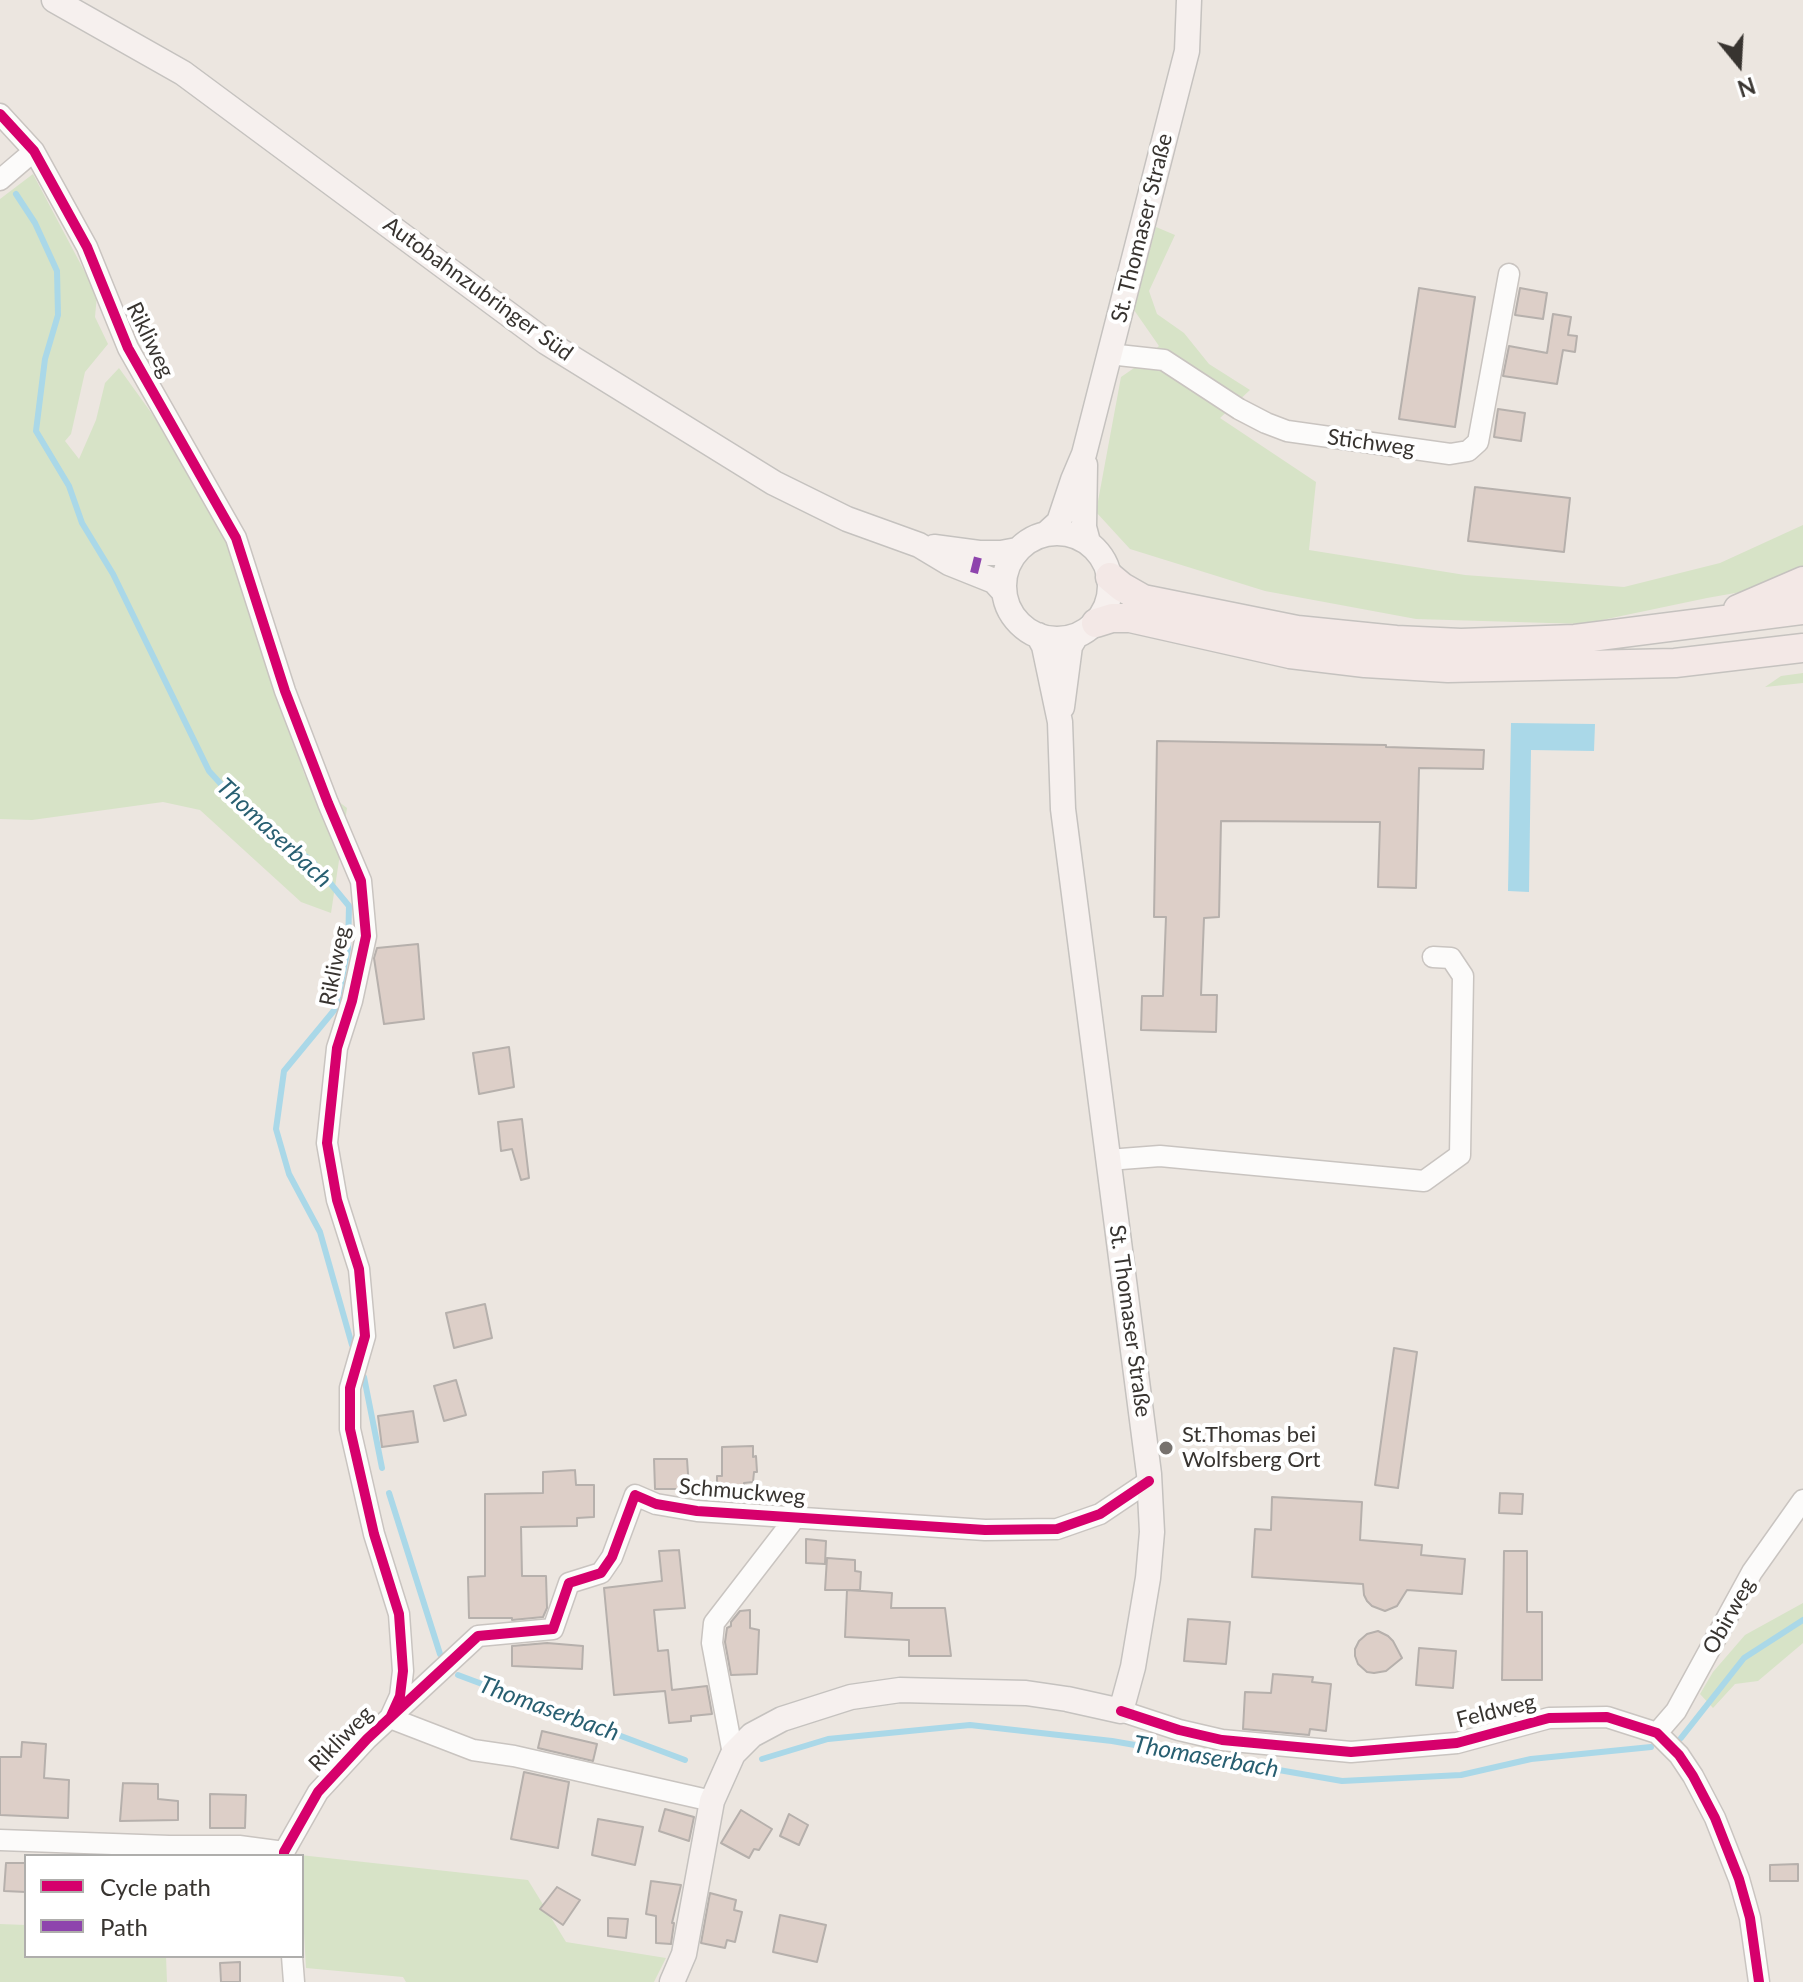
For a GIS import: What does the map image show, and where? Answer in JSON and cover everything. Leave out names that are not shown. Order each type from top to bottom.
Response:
[{"type":"highway","points":[[1110,577],[1143,599],[1297,630],[1396,640],[1461,643],[1575,639],[1803,610]]},
{"type":"highway","points":[[1703,623],[1803,581]]},
{"type":"highway","points":[[1086,629],[1112,618],[1130,618],[1290,654],[1448,668],[1675,663],[1803,648]]},
{"type":"highway","points":[[1591,665],[1803,631]]},
{"type":"main road","name":"Autobahnzubringer Süd","points":[[54,0],[183,73],[546,342],[774,483],[847,519],[919,545],[949,563],[994,581],[1004,592]]},
{"type":"main road","name":"St. Thomaser Straße","points":[[1047,533],[1059,522],[1084,454],[1187,51],[1189,0]]},
{"type":"main road","name":"St. Thomaser Straße","points":[[1084,454],[1084,527],[1088,542]]},
{"type":"main road","points":[[1047,533],[1075,536],[1088,542],[1106,563],[1110,577],[1111,589],[1103,613],[1086,629],[1057,639],[1038,635],[1019,623],[1004,592],[1009,563],[1017,550],[1047,533]]},
{"type":"main road","name":"Autobahnzubringer Süd","points":[[919,545],[979,553],[1017,550]]},
{"type":"main road","name":"St. Thomaser Straße","points":[[1086,629],[1070,646],[1060,722],[1063,809],[1144,1423],[1152,1532],[1148,1578],[1133,1667],[1121,1711]]},
{"type":"main road","name":"St. Thomaser Straße","points":[[1038,635],[1044,646],[1060,722]]},
{"type":"main road","points":[[672,1982],[684,1954],[712,1801],[733,1754],[752,1735],[782,1719],[851,1697],[900,1690],[1026,1693],[1121,1711]]},
{"type":"street","name":"Rikliweg","points":[[0,114],[34,151],[87,247],[128,348],[236,538],[285,691],[361,881],[366,936],[352,1001],[337,1048],[327,1143],[337,1200],[359,1269],[365,1336],[350,1388],[350,1429],[374,1534],[399,1614],[403,1671],[400,1696],[390,1718],[318,1792],[284,1854]]},
{"type":"street","points":[[0,180],[34,151]]},
{"type":"street","name":"Stichweg","points":[[1109,354],[1164,360],[1239,409],[1287,431],[1450,454],[1468,451],[1478,442],[1509,274]]},
{"type":"street","points":[[1108,1160],[1160,1156],[1424,1181],[1460,1155],[1463,976],[1451,958],[1433,957]]},
{"type":"street","name":"Schmuckweg","points":[[390,1718],[478,1636],[553,1629],[569,1583],[601,1573],[612,1557],[635,1495],[656,1504],[697,1511],[985,1530],[1057,1529],[1100,1514],[1149,1481]]},
{"type":"street","name":"Obirweg","points":[[1657,1733],[1676,1711],[1752,1572],[1803,1500]]},
{"type":"street","name":"Schmuckweg","points":[[733,1754],[712,1643],[714,1623],[795,1518]]},
{"type":"street","name":"Feldweg","points":[[1121,1711],[1222,1740],[1351,1752],[1457,1743],[1549,1718],[1607,1717],[1657,1733],[1679,1755],[1715,1818],[1746,1905],[1759,1982]]},
{"type":"street","name":"Rikliweg","points":[[390,1718],[473,1750],[514,1756],[712,1801]]},
{"type":"street","points":[[0,1840],[239,1846],[284,1854]]},
{"type":"street","points":[[292,1958],[294,1982]]},
{"type":"green space","points":[[33,174],[97,295],[95,317],[108,344],[85,372],[71,434],[65,441],[79,459],[96,420],[105,383],[119,368],[155,418],[225,540],[305,776],[347,808],[331,913],[301,902],[200,810],[163,802],[32,820],[0,819],[0,199]]},
{"type":"green space","points":[[1156,227],[1175,235],[1149,291],[1157,314],[1184,333],[1209,364],[1250,390],[1220,418],[1316,482],[1309,550],[1465,575],[1624,587],[1720,563],[1803,525],[1803,581],[1583,624],[1416,619],[1265,591],[1130,549],[1096,512],[1121,377],[1159,346],[1134,310]]},
{"type":"green space","points":[[1803,673],[1803,683],[1765,687],[1781,676]]},
{"type":"green space","points":[[1803,1603],[1803,1643],[1758,1681],[1735,1684],[1713,1708],[1700,1694],[1713,1672],[1745,1635]]},
{"type":"green space","points":[[304,1855],[528,1880],[566,1942],[666,1958],[654,1982],[406,1982],[403,1977],[306,1968]]},
{"type":"green space","points":[[0,1924],[24,1925],[24,1958],[166,1958],[167,1982],[0,1982]]},
{"type":"water","points":[[1511,723],[1595,724],[1594,751],[1531,750],[1529,892],[1508,891]]},
{"type":"building","points":[[1419,288],[1475,297],[1455,427],[1399,419]]},
{"type":"building","points":[[1520,288],[1547,293],[1543,319],[1515,315]]},
{"type":"building","points":[[1553,314],[1571,317],[1568,335],[1577,336],[1575,352],[1563,350],[1557,384],[1503,376],[1509,346],[1547,353]]},
{"type":"building","points":[[1498,409],[1525,413],[1521,441],[1494,437]]},
{"type":"building","points":[[1475,487],[1570,498],[1564,552],[1468,541]]},
{"type":"building","points":[[1157,741],[1484,750],[1483,769],[1419,768],[1416,888],[1378,887],[1380,822],[1221,821],[1219,917],[1204,918],[1201,995],[1217,995],[1216,1032],[1141,1030],[1142,996],[1163,996],[1166,917],[1154,917]]},
{"type":"building","points":[[418,944],[424,1019],[384,1024],[374,958],[377,948]]},
{"type":"building","points":[[509,1047],[514,1087],[479,1094],[473,1053]]},
{"type":"building","points":[[522,1119],[529,1178],[521,1180],[512,1149],[501,1151],[498,1122]]},
{"type":"building","points":[[485,1304],[492,1338],[454,1348],[446,1313]]},
{"type":"building","points":[[1394,1348],[1417,1352],[1398,1488],[1375,1485]]},
{"type":"building","points":[[456,1380],[466,1415],[444,1421],[434,1386]]},
{"type":"building","points":[[413,1411],[418,1442],[382,1447],[378,1416]]},
{"type":"building","points":[[753,1446],[757,1472],[754,1472],[753,1482],[744,1483],[744,1500],[717,1499],[717,1476],[722,1476],[722,1447]]},
{"type":"building","points":[[654,1459],[687,1459],[689,1489],[655,1489]]},
{"type":"building","points":[[575,1470],[576,1485],[594,1485],[594,1517],[577,1518],[577,1526],[521,1527],[522,1576],[546,1576],[547,1608],[543,1617],[512,1620],[469,1618],[468,1577],[485,1576],[485,1494],[543,1493],[543,1472]]},
{"type":"building","points":[[1500,1493],[1523,1494],[1522,1514],[1499,1513]]},
{"type":"building","points":[[1272,1497],[1362,1502],[1360,1540],[1422,1545],[1421,1555],[1465,1559],[1462,1594],[1407,1590],[1397,1606],[1385,1611],[1367,1601],[1363,1584],[1252,1577],[1255,1529],[1271,1530]]},
{"type":"building","points":[[806,1539],[826,1541],[825,1564],[806,1563]]},
{"type":"building","points":[[679,1550],[685,1608],[654,1610],[658,1651],[668,1650],[672,1690],[707,1686],[712,1714],[691,1716],[691,1721],[669,1723],[665,1691],[614,1695],[604,1588],[662,1581],[659,1551]]},
{"type":"building","points":[[1504,1551],[1527,1551],[1527,1612],[1542,1612],[1542,1680],[1502,1680]]},
{"type":"building","points":[[827,1558],[855,1560],[855,1571],[861,1572],[860,1590],[825,1590]]},
{"type":"building","points":[[847,1590],[892,1593],[891,1608],[945,1608],[951,1656],[909,1656],[909,1640],[845,1637]]},
{"type":"building","points":[[750,1610],[750,1628],[759,1630],[757,1674],[731,1675],[725,1642],[727,1628],[740,1611]]},
{"type":"building","points":[[1188,1619],[1230,1622],[1226,1664],[1184,1661]]},
{"type":"building","points":[[1378,1631],[1393,1641],[1402,1658],[1386,1671],[1367,1672],[1358,1664],[1355,1649],[1367,1634]]},
{"type":"building","points":[[547,1643],[583,1646],[582,1669],[512,1666],[512,1646]]},
{"type":"building","points":[[1419,1648],[1456,1651],[1453,1688],[1416,1685]]},
{"type":"building","points":[[1273,1674],[1313,1677],[1312,1682],[1331,1684],[1326,1731],[1310,1729],[1309,1735],[1243,1729],[1245,1692],[1271,1693]]},
{"type":"building","points":[[542,1731],[597,1744],[593,1761],[538,1748]]},
{"type":"building","points":[[22,1742],[46,1744],[44,1778],[69,1780],[68,1818],[0,1815],[0,1757],[21,1757]]},
{"type":"building","points":[[524,1772],[569,1782],[558,1848],[511,1839]]},
{"type":"building","points":[[123,1783],[158,1784],[158,1799],[178,1801],[178,1820],[120,1821]]},
{"type":"building","points":[[210,1794],[246,1795],[245,1828],[210,1828]]},
{"type":"building","points":[[665,1809],[694,1817],[689,1841],[659,1831]]},
{"type":"building","points":[[741,1810],[772,1829],[759,1850],[754,1849],[749,1858],[721,1843]]},
{"type":"building","points":[[789,1814],[808,1825],[799,1845],[780,1836]]},
{"type":"building","points":[[598,1819],[643,1827],[635,1865],[592,1855]]},
{"type":"building","points":[[6,1863],[24,1863],[24,1892],[4,1891]]},
{"type":"building","points":[[1798,1864],[1798,1881],[1770,1881],[1770,1865]]},
{"type":"building","points":[[651,1881],[681,1885],[672,1923],[671,1944],[656,1943],[656,1916],[646,1914]]},
{"type":"building","points":[[557,1887],[580,1900],[563,1925],[540,1909]]},
{"type":"building","points":[[710,1893],[736,1900],[734,1910],[742,1912],[735,1942],[727,1940],[725,1948],[701,1943]]},
{"type":"building","points":[[780,1915],[826,1925],[817,1962],[773,1952]]},
{"type":"building","points":[[608,1918],[628,1919],[626,1938],[608,1936]]},
{"type":"building","points":[[240,1962],[240,1982],[221,1982],[220,1963]]},
{"type":"waterway","name":"Thomaserbach","points":[[16,194],[35,223],[57,271],[58,315],[45,359],[36,431],[69,486],[82,523],[113,574],[209,771],[251,817],[312,861],[349,906],[348,949],[336,1008],[284,1071],[276,1129],[289,1174],[320,1232],[352,1345]]},
{"type":"waterway","name":"Thomaserbach","points":[[364,1377],[382,1468]]},
{"type":"waterway","name":"Thomaserbach","points":[[389,1493],[440,1654]]},
{"type":"waterway","name":"Thomaserbach","points":[[1681,1738],[1744,1658],[1803,1620]]},
{"type":"waterway","name":"Thomaserbach","points":[[458,1675],[685,1760]]},
{"type":"waterway","name":"Thomaserbach","points":[[762,1759],[828,1739],[970,1725],[1112,1741],[1342,1781],[1461,1775],[1531,1759],[1651,1747]]},
{"type":"marked path","points":[[974,573],[979,553]]},
{"type":"cycle path","points":[[0,114],[34,151],[87,247],[128,348],[236,538],[285,691],[361,881],[366,936],[352,1001],[337,1048],[327,1143],[337,1200],[359,1269],[365,1336],[350,1388],[350,1429],[374,1534],[399,1614],[403,1671],[400,1696],[390,1718]]},
{"type":"cycle path","points":[[284,1854],[318,1792],[367,1739],[478,1636],[553,1629],[569,1583],[601,1573],[612,1557],[635,1495],[656,1504],[697,1511],[985,1530],[1057,1529],[1100,1514],[1149,1481]]},
{"type":"cycle path","points":[[1121,1711],[1222,1740],[1351,1752],[1457,1743],[1549,1718],[1607,1717],[1657,1733],[1679,1755],[1715,1818],[1739,1879],[1750,1918],[1759,1982]]},
{"type":"place","name":"St.Thomas bei Wolfsberg Ort","points":[[1166,1448]]}]
